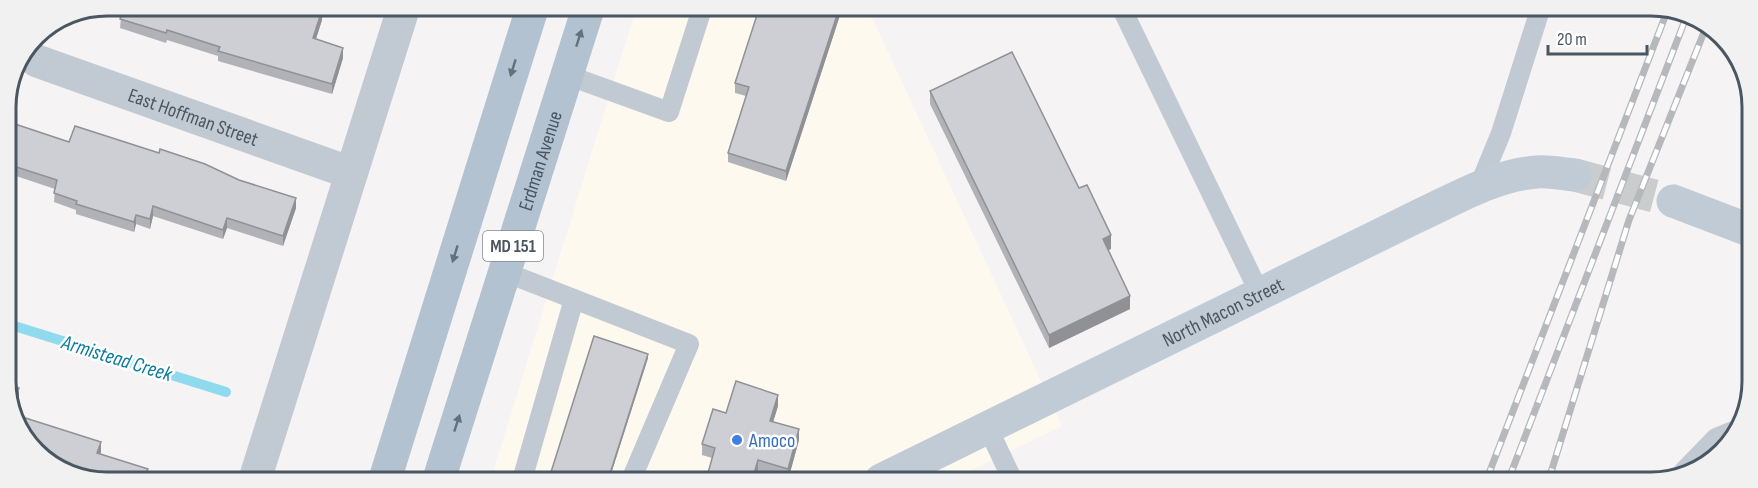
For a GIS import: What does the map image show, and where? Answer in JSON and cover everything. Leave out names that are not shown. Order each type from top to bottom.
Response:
[{"type":"main road","name":"MD 151","points":[[387,472],[530,16]]},
{"type":"main road","name":"Erdman Avenue","points":[[441,472],[586,16]]},
{"type":"street","points":[[257,472],[401,16]]},
{"type":"street","name":"East Hoffman Street","points":[[37,61],[351,173]]},
{"type":"street","name":"North Macon Street","points":[[898,471],[1418,216],[1478,189],[1508,177],[1538,172],[1575,175]]},
{"type":"street","points":[[1673,201],[1742,227]]},
{"type":"lane","points":[[567,75],[669,112],[699,16]]},
{"type":"lane","points":[[1125,16],[1260,294]]},
{"type":"lane","points":[[1478,189],[1501,134],[1538,16]]},
{"type":"lane","points":[[505,272],[689,344],[635,472]]},
{"type":"lane","points":[[524,472],[574,299]]},
{"type":"lane","points":[[988,428],[1009,471]]},
{"type":"lane","points":[[1695,459],[1716,438],[1723,435]]},
{"type":"shaded area","points":[[634,16],[871,16],[1062,426],[969,471],[493,472]]},
{"type":"building","points":[[121,16],[320,16],[313,38],[343,48],[332,84],[218,51],[220,47],[167,30],[166,33],[120,19]]},
{"type":"building","points":[[757,16],[837,16],[786,171],[728,153],[749,87],[735,83]]},
{"type":"building","points":[[1012,52],[1079,188],[1087,185],[1111,235],[1103,239],[1130,296],[1049,335],[930,91]]},
{"type":"building","points":[[17,125],[69,142],[75,126],[159,153],[160,149],[205,164],[239,180],[296,198],[283,236],[227,218],[223,230],[153,206],[150,219],[136,215],[134,222],[76,204],[77,201],[54,193],[57,180],[17,167]]},
{"type":"building","points":[[594,336],[648,354],[611,472],[551,472]]},
{"type":"building","name":"Amoco","points":[[736,381],[778,395],[770,421],[799,429],[788,469],[758,460],[755,472],[708,472],[715,448],[702,444],[713,409],[726,413]]},
{"type":"building","points":[[25,418],[101,442],[97,453],[148,469],[147,472],[107,472],[73,465],[43,445]]},
{"type":"waterway","name":"Armistead Creek","points":[[16,327],[226,392]]},
{"type":"tunnel","points":[[1575,175],[1673,201]]},
{"type":"railway","points":[[1490,471],[1665,18]]},
{"type":"railway","points":[[1512,471],[1684,23]]},
{"type":"railway","points":[[1551,471],[1629,220],[1703,33]]},
{"type":"place","name":"Amoco","points":[[737,440]]}]
